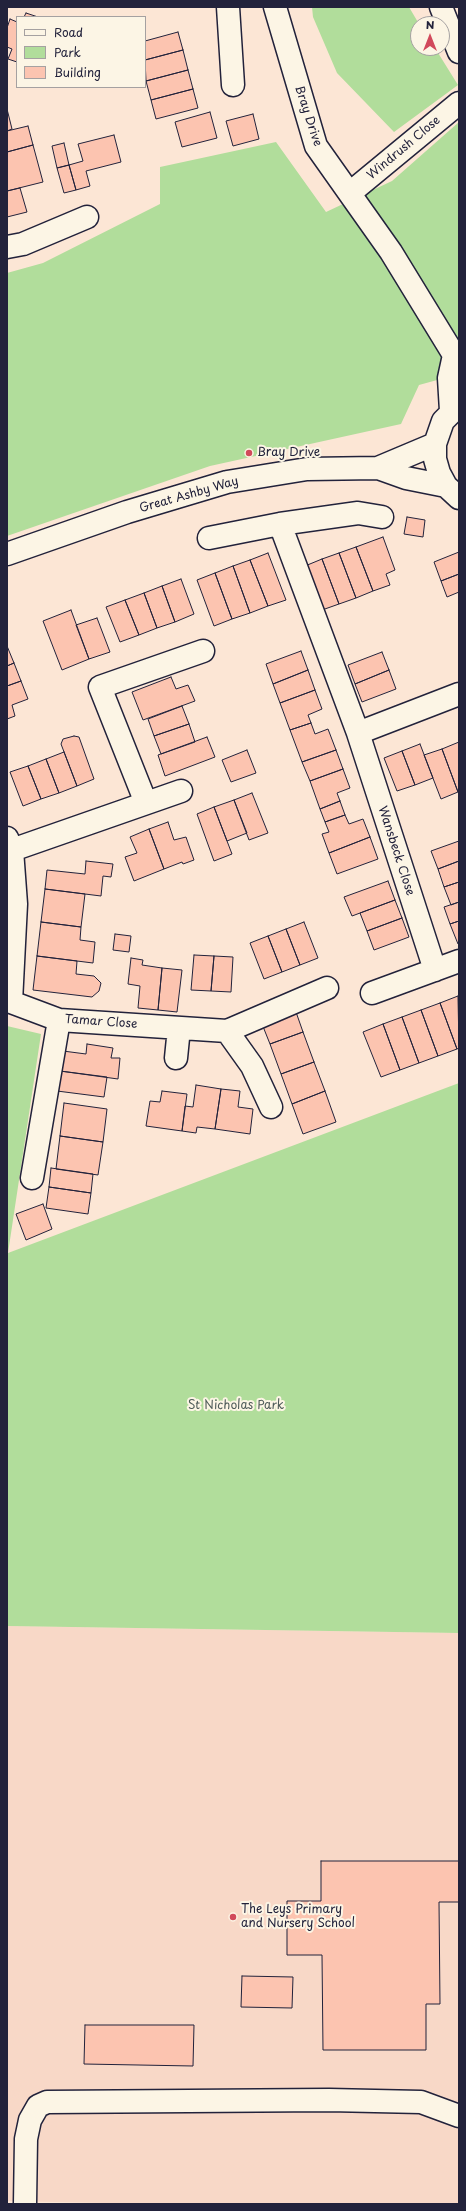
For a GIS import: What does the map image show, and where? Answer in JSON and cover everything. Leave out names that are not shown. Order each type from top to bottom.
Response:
[{"type":"street","points":[[228,7],[233,85]]},
{"type":"street","name":"Bray Drive","points":[[275,7],[316,146],[391,252],[456,357],[449,378],[455,408]]},
{"type":"street","points":[[441,7],[459,52]]},
{"type":"street","name":"Windrush Close","points":[[350,194],[459,103]]},
{"type":"street","points":[[15,245],[87,217]]},
{"type":"street","points":[[453,492],[439,473],[435,459],[435,444],[443,421],[455,408]]},
{"type":"street","name":"Great Ashby Way","points":[[378,468],[435,444]]},
{"type":"street","name":"Great Ashby Way","points":[[7,554],[127,512],[227,482],[307,469],[378,468],[453,492]]},
{"type":"street","points":[[209,538],[280,524],[358,513],[382,517]]},
{"type":"street","name":"Wansbeck Close","points":[[280,524],[358,733],[435,970]]},
{"type":"street","points":[[146,804],[100,687],[203,650]]},
{"type":"street","points":[[358,733],[459,694]]},
{"type":"street","name":"Tamar Close","points":[[181,791],[146,804],[10,844],[16,904],[9,1003],[60,1020],[227,1031]]},
{"type":"street","points":[[372,993],[459,961]]},
{"type":"street","points":[[271,1107],[252,1066],[227,1031],[327,988]]},
{"type":"street","points":[[32,1178],[60,1020]]},
{"type":"street","points":[[176,1058],[179,1028]]},
{"type":"street","points":[[25,2204],[26,2139],[30,2120],[38,2106],[47,2102],[329,2100],[421,2102],[459,2116]]},
{"type":"shaded area","name":"The Leys Primary and Nursery School","points":[[7,1626],[459,1633],[459,2204],[152,2204],[7,2201]]},
{"type":"green space","points":[[312,7],[409,7],[414,16],[410,16],[410,56],[440,56],[458,85],[394,132],[337,73],[313,17]]},
{"type":"green space","points":[[459,122],[459,374],[419,385],[401,424],[210,466],[7,536],[7,273],[43,263],[160,204],[160,167],[276,142],[326,212],[392,181]]},
{"type":"green space","name":"St Nicholas Park","points":[[7,1026],[41,1034],[8,1253],[459,1083],[459,1633],[7,1626]]},
{"type":"building","points":[[26,13],[35,16],[24,16]]},
{"type":"building","points":[[10,19],[16,22],[16,62],[8,59],[12,49],[7,47],[7,28]]},
{"type":"building","points":[[178,32],[183,50],[146,60],[146,41]]},
{"type":"building","points":[[183,50],[188,70],[146,81],[146,60]]},
{"type":"building","points":[[188,70],[193,89],[151,100],[146,81]]},
{"type":"building","points":[[193,89],[198,108],[156,119],[151,100]]},
{"type":"building","points":[[7,109],[12,129],[7,131]]},
{"type":"building","points":[[210,112],[217,138],[182,147],[175,122]]},
{"type":"building","points":[[253,114],[259,139],[233,146],[226,121]]},
{"type":"building","points":[[28,126],[33,145],[7,152],[7,131]]},
{"type":"building","points":[[114,135],[121,162],[86,171],[90,186],[76,190],[69,165],[83,161],[78,144]]},
{"type":"building","points":[[64,143],[69,165],[57,168],[52,146]]},
{"type":"building","points":[[33,145],[43,182],[7,191],[7,152]]},
{"type":"building","points":[[69,165],[76,190],[64,193],[57,168]]},
{"type":"building","points":[[20,188],[27,212],[7,217],[7,191]]},
{"type":"building","points":[[407,517],[425,520],[423,537],[404,534]]},
{"type":"building","points":[[383,537],[395,570],[386,574],[390,585],[373,591],[356,547]]},
{"type":"building","points":[[356,547],[373,591],[356,598],[339,553]]},
{"type":"building","points":[[459,552],[459,574],[441,581],[434,562]]},
{"type":"building","points":[[268,553],[286,600],[268,606],[250,560]]},
{"type":"building","points":[[339,553],[356,598],[339,604],[322,559]]},
{"type":"building","points":[[322,559],[339,604],[322,610],[305,566]]},
{"type":"building","points":[[250,560],[268,606],[250,613],[233,566]]},
{"type":"building","points":[[233,566],[250,613],[232,619],[215,573]]},
{"type":"building","points":[[215,573],[232,619],[214,626],[197,580]]},
{"type":"building","points":[[459,574],[459,592],[447,597],[441,581]]},
{"type":"building","points":[[181,579],[194,614],[175,622],[162,586]]},
{"type":"building","points":[[162,586],[175,622],[157,628],[144,593]]},
{"type":"building","points":[[144,593],[157,628],[139,635],[125,600]]},
{"type":"building","points":[[125,600],[139,635],[120,642],[106,607]]},
{"type":"building","points":[[71,610],[89,659],[62,670],[43,621]]},
{"type":"building","points":[[97,618],[110,652],[89,659],[76,625]]},
{"type":"building","points":[[7,646],[14,663],[7,666]]},
{"type":"building","points":[[301,651],[308,670],[273,684],[266,664]]},
{"type":"building","points":[[382,652],[389,670],[355,684],[348,665]]},
{"type":"building","points":[[14,663],[21,681],[7,686],[7,666]]},
{"type":"building","points":[[308,670],[315,690],[280,703],[273,684]]},
{"type":"building","points":[[389,670],[396,689],[362,702],[355,684]]},
{"type":"building","points":[[171,677],[176,689],[188,685],[195,701],[143,720],[132,692]]},
{"type":"building","points":[[21,681],[28,699],[12,705],[15,716],[7,719],[7,686]]},
{"type":"building","points":[[315,690],[322,709],[308,715],[311,723],[290,730],[280,703]]},
{"type":"building","points":[[182,706],[189,724],[154,736],[148,719]]},
{"type":"building","points":[[311,723],[315,734],[328,729],[336,750],[302,762],[290,730]]},
{"type":"building","points":[[189,724],[195,742],[161,754],[154,736]]},
{"type":"building","points":[[74,736],[79,737],[94,779],[77,786],[61,744],[63,739]]},
{"type":"building","points":[[207,737],[215,757],[165,776],[158,755]]},
{"type":"building","points":[[459,742],[459,792],[458,792],[442,749]]},
{"type":"building","points":[[420,744],[433,778],[415,785],[402,751]]},
{"type":"building","points":[[442,749],[458,792],[441,799],[424,755]]},
{"type":"building","points":[[247,750],[256,773],[231,782],[222,760]]},
{"type":"building","points":[[336,750],[343,769],[310,781],[302,762]]},
{"type":"building","points":[[402,751],[415,785],[397,791],[384,758]]},
{"type":"building","points":[[64,752],[77,786],[59,793],[46,759]]},
{"type":"building","points":[[46,759],[59,793],[41,799],[28,766]]},
{"type":"building","points":[[28,766],[41,799],[23,806],[10,772]]},
{"type":"building","points":[[343,769],[350,788],[337,793],[340,801],[320,809],[310,781]]},
{"type":"building","points":[[252,793],[268,833],[249,840],[234,800]]},
{"type":"building","points":[[234,800],[247,833],[227,841],[214,807]]},
{"type":"building","points":[[340,801],[345,815],[325,822],[320,809]]},
{"type":"building","points":[[214,807],[232,854],[214,861],[197,814]]},
{"type":"building","points":[[345,815],[349,824],[363,819],[370,837],[329,853],[322,834],[329,832],[325,822]]},
{"type":"building","points":[[168,822],[174,840],[186,837],[194,860],[183,864],[182,862],[164,869],[149,829]]},
{"type":"building","points":[[149,829],[164,869],[134,881],[125,857],[137,853],[130,837]]},
{"type":"building","points":[[370,837],[378,859],[337,874],[329,853]]},
{"type":"building","points":[[459,841],[459,861],[438,869],[431,851]]},
{"type":"building","points":[[86,861],[113,864],[111,877],[103,876],[101,896],[45,889],[47,870],[85,874]]},
{"type":"building","points":[[459,861],[459,882],[444,887],[438,869]]},
{"type":"building","points":[[388,881],[395,900],[352,916],[344,897]]},
{"type":"building","points":[[459,882],[459,902],[451,905],[444,887]]},
{"type":"building","points":[[45,889],[85,894],[81,927],[41,922]]},
{"type":"building","points":[[395,900],[402,918],[367,931],[360,913]]},
{"type":"building","points":[[459,902],[459,921],[450,924],[444,907]]},
{"type":"building","points":[[402,918],[409,937],[374,950],[367,931]]},
{"type":"building","points":[[459,921],[459,943],[458,944],[450,924]]},
{"type":"building","points":[[41,922],[81,927],[80,940],[95,942],[93,963],[37,956]]},
{"type":"building","points":[[304,922],[318,958],[300,965],[286,929]]},
{"type":"building","points":[[286,929],[300,965],[282,972],[268,936]]},
{"type":"building","points":[[115,934],[131,936],[129,952],[113,950]]},
{"type":"building","points":[[268,936],[282,972],[264,979],[250,943]]},
{"type":"building","points":[[194,955],[214,956],[211,991],[191,990]]},
{"type":"building","points":[[37,956],[77,961],[76,974],[94,976],[101,983],[99,991],[92,997],[33,990]]},
{"type":"building","points":[[214,956],[233,957],[231,992],[211,991]]},
{"type":"building","points":[[131,958],[143,960],[142,965],[162,968],[158,1010],[138,1008],[140,986],[128,984]]},
{"type":"building","points":[[162,968],[182,970],[177,1012],[158,1010]]},
{"type":"building","points":[[458,996],[459,1048],[457,1049],[440,1003]]},
{"type":"building","points":[[440,1003],[457,1049],[438,1056],[421,1010]]},
{"type":"building","points":[[421,1010],[438,1056],[419,1063],[402,1017]]},
{"type":"building","points":[[296,1012],[303,1032],[270,1044],[262,1024]]},
{"type":"building","points":[[402,1017],[419,1063],[400,1070],[383,1024]]},
{"type":"building","points":[[383,1024],[400,1070],[381,1077],[363,1032]]},
{"type":"building","points":[[303,1032],[314,1062],[281,1074],[270,1044]]},
{"type":"building","points":[[87,1044],[113,1048],[111,1058],[120,1058],[118,1079],[60,1071],[63,1051],[86,1054]]},
{"type":"building","points":[[314,1062],[325,1091],[292,1104],[281,1074]]},
{"type":"building","points":[[60,1071],[107,1077],[104,1097],[57,1091]]},
{"type":"building","points":[[196,1085],[221,1089],[215,1129],[197,1127],[196,1133],[182,1131],[185,1106],[193,1107]]},
{"type":"building","points":[[221,1089],[240,1091],[238,1107],[253,1109],[250,1134],[215,1129]]},
{"type":"building","points":[[162,1091],[187,1094],[182,1131],[146,1126],[150,1101],[160,1102]]},
{"type":"building","points":[[325,1091],[336,1122],[303,1134],[292,1104]]},
{"type":"building","points":[[64,1103],[107,1109],[103,1142],[60,1136]]},
{"type":"building","points":[[60,1136],[103,1142],[98,1175],[56,1169]]},
{"type":"building","points":[[51,1168],[93,1174],[91,1193],[49,1187]]},
{"type":"building","points":[[49,1187],[91,1193],[88,1214],[46,1208]]},
{"type":"building","points":[[43,1204],[52,1229],[26,1240],[16,1214]]},
{"type":"building","points":[[321,1861],[459,1861],[459,1902],[439,1902],[440,2004],[426,2004],[426,2050],[323,2050],[322,1955],[287,1955],[287,1901],[321,1901]]},
{"type":"building","points":[[242,1976],[293,1977],[292,2008],[241,2007]]},
{"type":"building","points":[[85,2025],[194,2025],[193,2066],[84,2064]]},
{"type":"place","name":"Bray Drive","points":[[249,453]]},
{"type":"place","name":"The Leys Primary and Nursery School","points":[[233,1917]]}]
